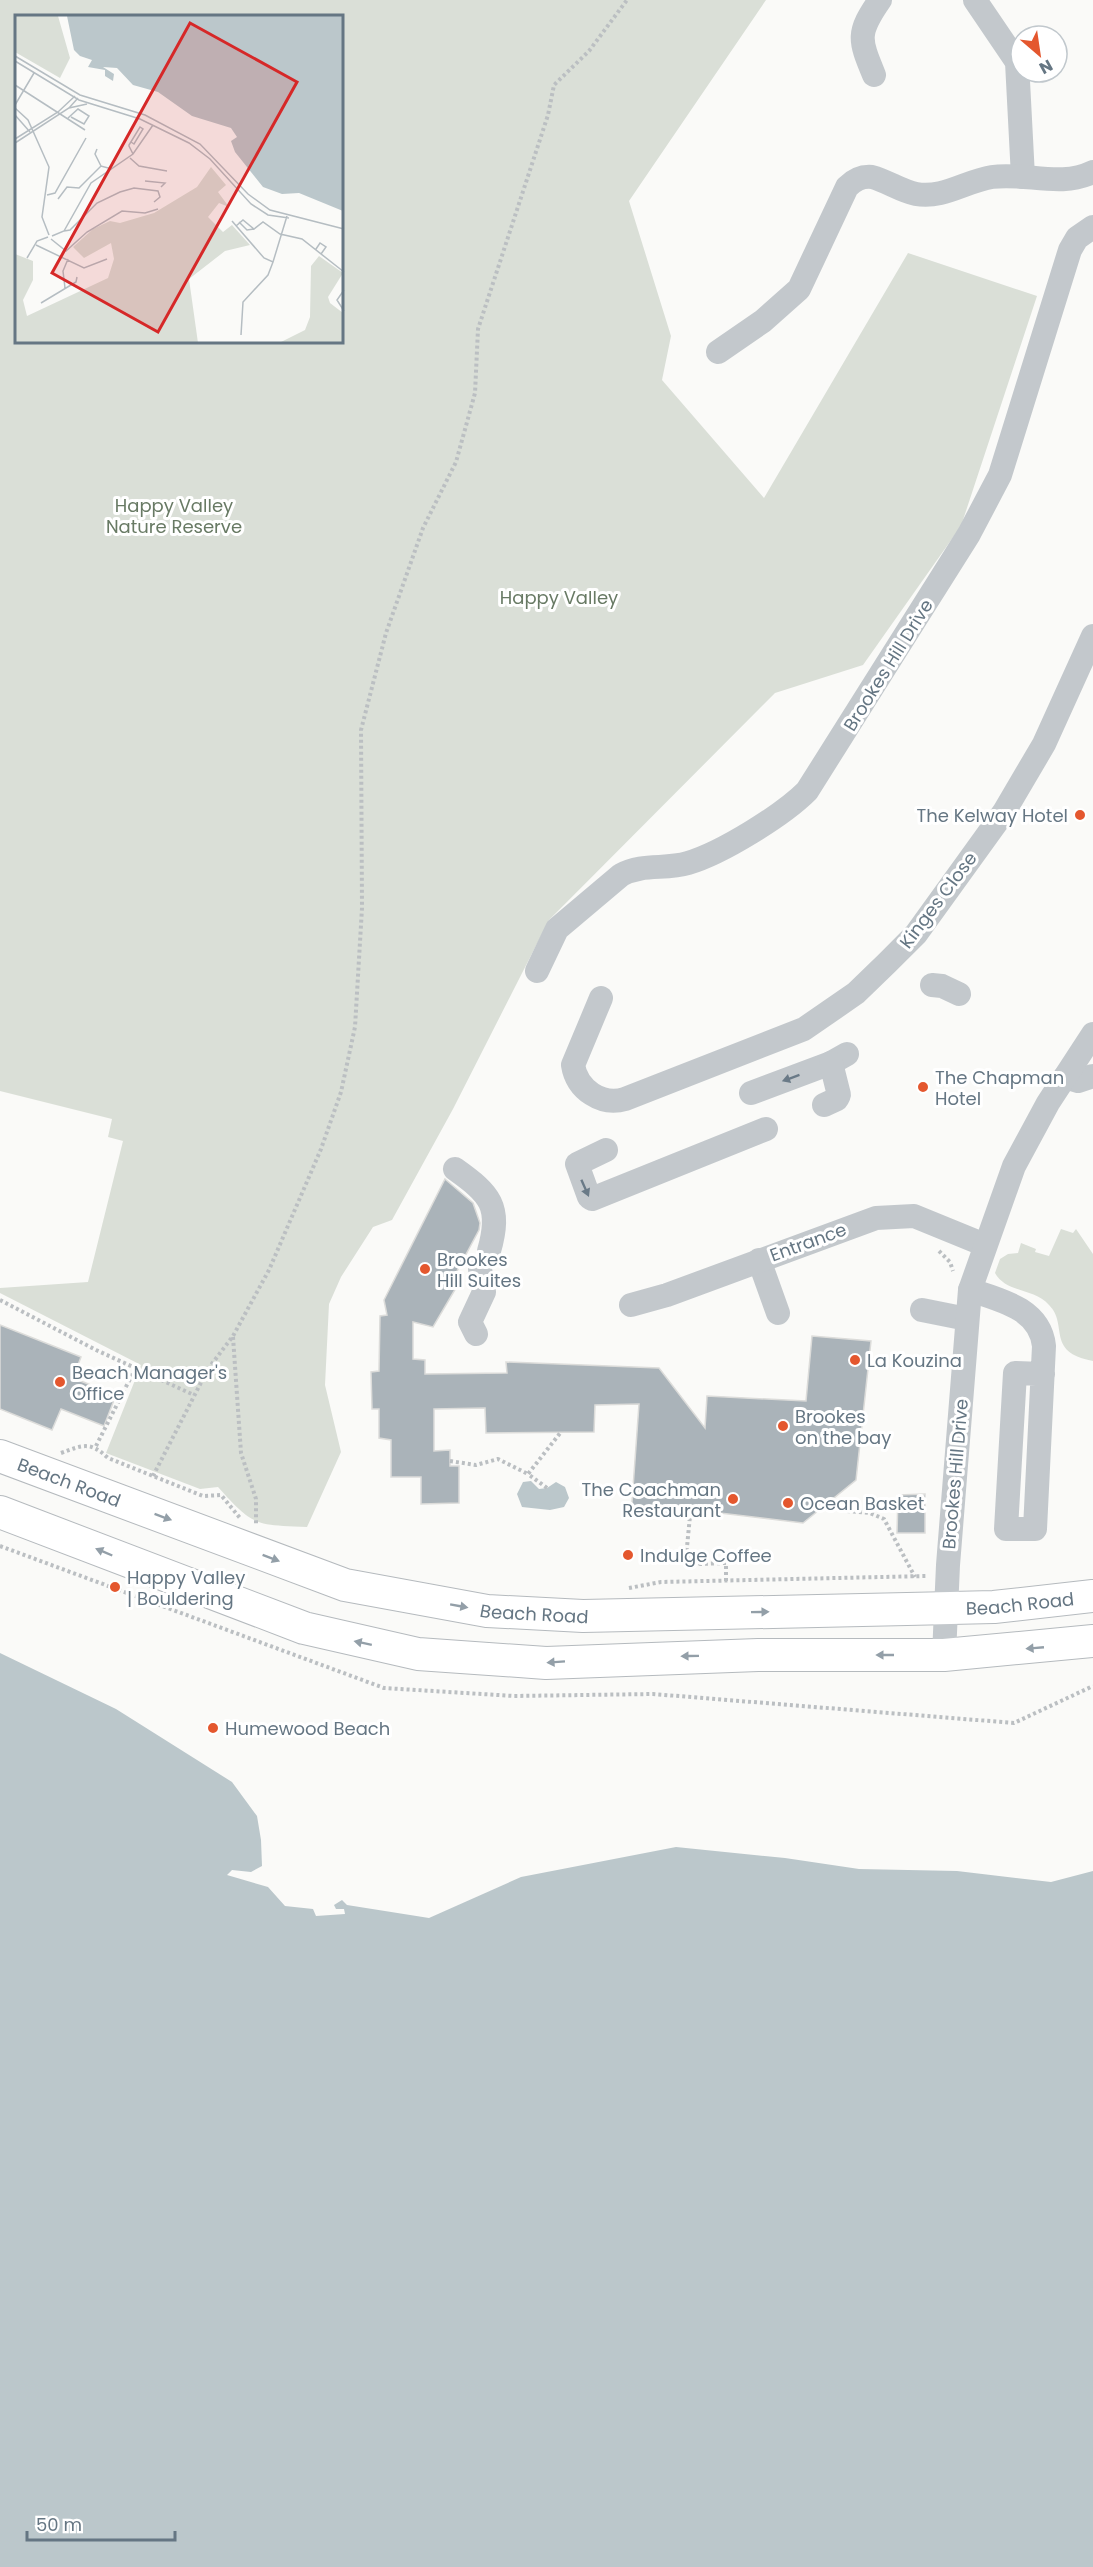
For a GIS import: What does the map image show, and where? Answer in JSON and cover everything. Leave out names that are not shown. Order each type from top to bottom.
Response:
[{"type":"main road","name":"Beach Road","points":[[0,1456],[68,1482],[226,1529],[345,1585],[487,1611],[583,1616],[994,1606],[1093,1596]]},
{"type":"main road","points":[[0,1512],[304,1628],[418,1654],[546,1663],[758,1655],[944,1655],[1093,1641]]},
{"type":"street","points":[[874,75],[862,48],[861,30],[880,0]]},
{"type":"street","points":[[975,0],[1017,62],[1023,177]]},
{"type":"street","points":[[718,352],[763,321],[799,289],[847,187],[853,181],[865,176],[872,177],[914,194],[925,194],[939,193],[993,177],[1062,180],[1093,172]]},
{"type":"street","name":"Brookes Hill Drive","points":[[537,971],[557,929],[621,875],[638,868],[676,866],[703,857],[792,806],[807,791],[969,534],[1000,476],[1070,250],[1077,238],[1093,227]]},
{"type":"street","name":"Kinges Close","points":[[601,998],[573,1065],[584,1087],[602,1101],[609,1102],[626,1099],[790,1036],[835,1010],[856,993],[916,934],[1004,812],[1044,744],[1093,636]]},
{"type":"street","points":[[932,985],[942,986],[958,994]]},
{"type":"street","name":"Brookes Hill Drive","points":[[944,1655],[967,1319],[963,1284],[985,1245],[1014,1166],[1065,1077],[1093,1034]]},
{"type":"street","points":[[751,1093],[839,1059],[838,1097],[824,1105]]},
{"type":"street","points":[[1065,1077],[1078,1081],[1093,1076]]},
{"type":"street","points":[[606,1150],[577,1164],[589,1197],[592,1198],[766,1129]]},
{"type":"street","points":[[455,1170],[482,1188],[491,1202],[493,1235],[484,1260],[484,1292],[470,1322],[476,1334]]},
{"type":"street","name":"Entrance","points":[[632,1305],[667,1295],[876,1218],[914,1216],[985,1245]]},
{"type":"street","points":[[759,1260],[778,1312]]},
{"type":"street","points":[[963,1284],[1003,1301],[1035,1320],[1043,1337],[1043,1374],[1035,1529],[1006,1529],[1015,1373],[1043,1374]]},
{"type":"street","points":[[922,1310],[967,1319]]},
{"type":"path","points":[[153,1476],[208,1369],[233,1336],[269,1270],[310,1176],[341,1092],[355,1027],[362,908],[361,730],[386,633],[423,528],[456,462],[475,393],[478,328],[548,115],[554,85],[589,51],[599,34],[627,0]]},
{"type":"path","points":[[936,1248],[950,1262],[963,1284]]},
{"type":"path","points":[[0,1300],[96,1350],[194,1395]]},
{"type":"path","points":[[60,1453],[82,1445],[96,1446],[108,1458],[203,1497],[221,1495],[246,1525],[256,1529],[256,1499],[241,1453],[233,1336]]},
{"type":"path","points":[[96,1446],[136,1367]]},
{"type":"path","points":[[528,1474],[561,1432]]},
{"type":"path","points":[[450,1461],[476,1465],[498,1459],[528,1474],[547,1488]]},
{"type":"path","points":[[847,1511],[870,1513],[884,1519],[915,1577]]},
{"type":"path","points":[[686,1557],[690,1516]]},
{"type":"path","points":[[226,1529],[246,1525]]},
{"type":"path","points":[[652,1560],[700,1556],[700,1564],[726,1563],[726,1581]]},
{"type":"path","points":[[628,1588],[661,1582],[926,1577],[929,1566]]},
{"type":"green space","points":[[0,0],[766,0],[629,201],[671,336],[662,380],[764,498],[908,253],[1037,296],[961,526],[863,665],[775,693],[549,920],[453,1109],[392,1220],[373,1227],[341,1277],[329,1304],[325,1385],[341,1452],[307,1527],[265,1524],[256,1521],[239,1509],[218,1487],[200,1489],[106,1453],[141,1365],[0,1293],[0,1288],[88,1282],[123,1141],[108,1137],[112,1119],[0,1091]]},
{"type":"green space","points":[[1061,1229],[1073,1233],[1076,1229],[1093,1254],[1093,1361],[1078,1357],[1063,1345],[1058,1321],[1049,1305],[1036,1296],[1006,1284],[995,1273],[1000,1259],[1008,1254],[1018,1253],[1021,1243],[1036,1249],[1035,1252],[1049,1256]]},
{"type":"shaded area","points":[[531,1481],[539,1489],[547,1488],[556,1482],[565,1487],[569,1498],[564,1507],[550,1510],[522,1507],[517,1494],[523,1482]]},
{"type":"shaded area","points":[[0,1653],[116,1709],[232,1782],[257,1816],[262,1866],[251,1872],[232,1870],[227,1875],[268,1887],[285,1906],[313,1909],[316,1916],[345,1914],[344,1909],[336,1909],[334,1905],[342,1900],[347,1905],[429,1918],[521,1877],[676,1847],[785,1858],[859,1869],[957,1871],[1051,1882],[1093,1871],[1093,2567],[0,2567]]},
{"type":"building","points":[[445,1179],[473,1203],[480,1223],[479,1230],[456,1273],[463,1276],[433,1327],[413,1322],[413,1359],[425,1360],[425,1374],[507,1373],[506,1362],[659,1368],[705,1428],[707,1396],[806,1401],[812,1336],[871,1341],[856,1480],[803,1523],[670,1507],[669,1518],[631,1516],[639,1404],[595,1405],[594,1432],[486,1433],[485,1408],[434,1409],[434,1451],[450,1450],[450,1466],[459,1466],[459,1503],[421,1504],[421,1477],[391,1477],[391,1440],[379,1438],[379,1409],[372,1409],[371,1372],[379,1371],[380,1316],[387,1315],[384,1300]]},
{"type":"building","name":"Beach Manager's Office","points":[[0,1325],[81,1357],[73,1378],[116,1395],[104,1426],[61,1409],[52,1430],[0,1409]]},
{"type":"building","points":[[925,1494],[925,1533],[897,1533],[898,1495]]},
{"type":"place","name":"The Kelway Hotel","points":[[1080,815]]},
{"type":"place","name":"The Chapman Hotel","points":[[923,1087]]},
{"type":"place","name":"Brookes Hill Suites","points":[[425,1269]]},
{"type":"place","name":"La Kouzina","points":[[855,1360]]},
{"type":"place","name":"Beach Manager's Office","points":[[60,1382]]},
{"type":"place","name":"Brookes on the bay","points":[[783,1426]]},
{"type":"place","name":"The Coachman Restaurant","points":[[733,1499]]},
{"type":"place","name":"Ocean Basket","points":[[788,1503]]},
{"type":"place","name":"Indulge Coffee","points":[[628,1555]]},
{"type":"place","name":"Happy Valley | Bouldering","points":[[115,1587]]},
{"type":"place","name":"Humewood Beach","points":[[213,1728]]},
{"type":"park label","name":"Happy Valley Nature Reserve","points":[[174,515]]},
{"type":"park label","name":"Happy Valley","points":[[559,597]]}]
